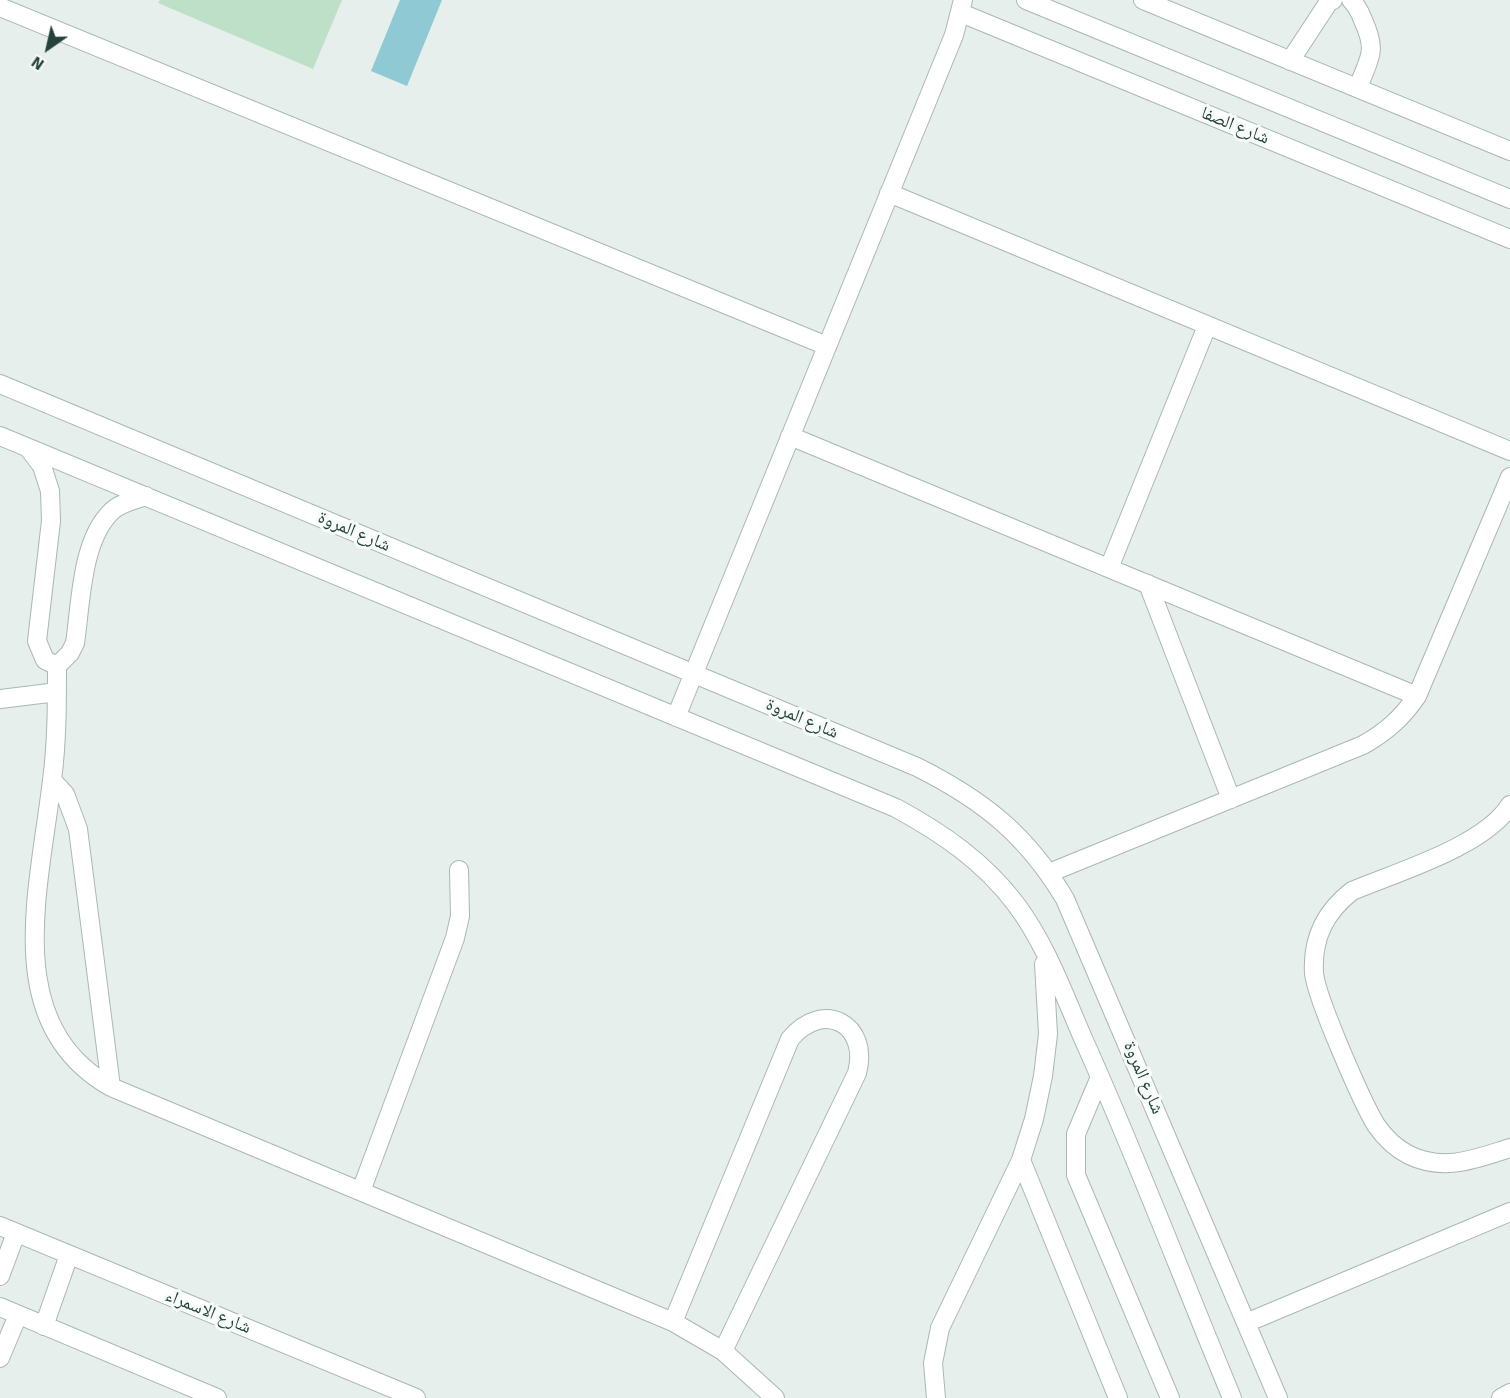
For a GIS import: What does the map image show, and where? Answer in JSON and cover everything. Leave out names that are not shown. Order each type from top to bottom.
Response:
[{"type":"street","name":"شارع الصفا","points":[[1026,0],[1510,200]]},
{"type":"street","points":[[1143,0],[1510,151]]},
{"type":"street","points":[[1290,61],[1328,3],[1333,0]]},
{"type":"street","points":[[1351,0],[1358,7],[1372,41],[1372,50],[1358,88]]},
{"type":"street","points":[[0,7],[827,346]]},
{"type":"street","name":"شارع الصفا","points":[[962,7],[1510,239]]},
{"type":"street","points":[[676,717],[962,7]]},
{"type":"street","points":[[889,193],[1510,451]]},
{"type":"street","points":[[1109,568],[1208,326]]},
{"type":"street","name":"شارع المروة","points":[[0,384],[917,767],[956,786],[991,810],[1023,839],[1050,873],[1078,926],[1278,1398]]},
{"type":"street","points":[[0,436],[896,808],[941,832],[981,865],[1002,888],[1015,904],[1042,948],[1100,1077],[1232,1398]]},
{"type":"street","points":[[790,436],[1417,696]]},
{"type":"street","points":[[28,447],[42,466],[50,491],[51,521],[37,641],[45,660],[57,666]]},
{"type":"street","points":[[1050,873],[1363,745],[1384,733],[1403,716],[1417,696],[1510,477]]},
{"type":"street","points":[[146,496],[113,509],[99,526],[90,546],[75,643],[57,666],[52,780],[22,953],[26,988],[39,1022],[59,1052],[85,1076],[111,1088],[673,1322],[723,1351],[775,1398]]},
{"type":"street","points":[[1148,584],[1231,799]]},
{"type":"street","points":[[0,699],[57,692]]},
{"type":"street","points":[[52,780],[65,794],[78,829],[111,1088]]},
{"type":"street","points":[[1510,804],[1497,821],[1466,843],[1352,891],[1337,902],[1321,927],[1314,975],[1320,998],[1368,1110],[1386,1139],[1397,1148],[1426,1161],[1443,1165],[1460,1164],[1510,1148]]},
{"type":"street","points":[[361,1191],[455,938],[459,916],[459,870]]},
{"type":"street","points":[[936,1398],[933,1363],[940,1328],[1021,1160],[1034,1119],[1043,1076],[1048,1023],[1042,948]]},
{"type":"street","points":[[673,1322],[790,1039],[801,1026],[817,1019],[833,1019],[848,1027],[858,1040],[861,1057],[857,1073],[723,1351]]},
{"type":"street","points":[[1100,1077],[1076,1134],[1076,1175],[1170,1398]]},
{"type":"street","points":[[1021,1160],[1118,1398]]},
{"type":"street","points":[[1246,1323],[1510,1212]]},
{"type":"street","points":[[0,1276],[8,1230]]},
{"type":"street","name":"شارع الاسمراء","points":[[8,1230],[416,1398]]},
{"type":"street","points":[[44,1326],[69,1255]]},
{"type":"street","points":[[0,1307],[217,1398]]},
{"type":"street","points":[[0,1358],[18,1315]]},
{"type":"street","points":[[1501,1398],[1510,1393]]},
{"type":"green space","points":[[160,0],[342,0],[313,69],[158,3]]},
{"type":"water","points":[[400,0],[442,0],[407,86],[371,71]]}]
